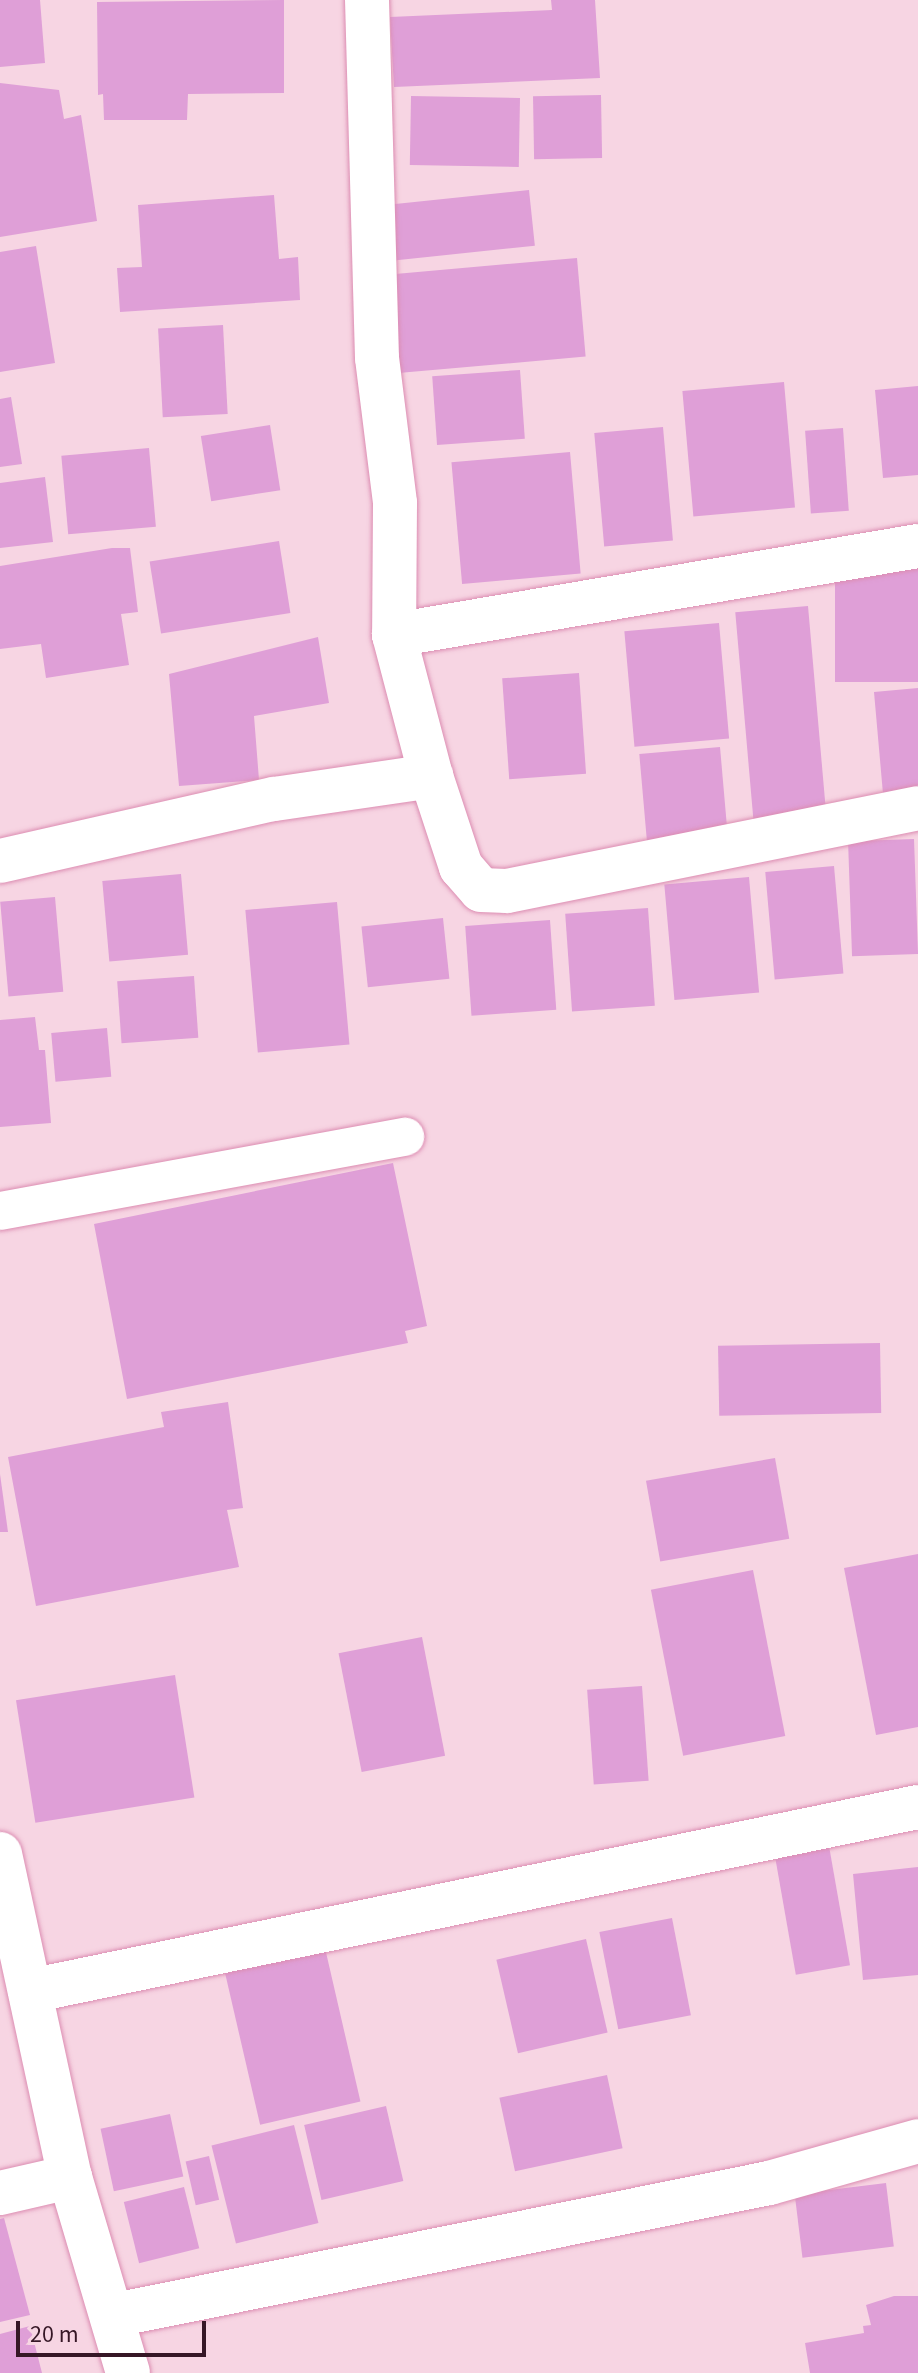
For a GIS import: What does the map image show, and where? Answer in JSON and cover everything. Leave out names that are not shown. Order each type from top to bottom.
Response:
[{"type":"street","points":[[367,0],[377,358],[395,503],[394,635],[431,776],[461,867],[481,890],[561,882],[918,808]]},
{"type":"street","points":[[394,635],[918,546]]},
{"type":"street","points":[[0,861],[274,799],[431,776]]},
{"type":"street","points":[[30,1991],[918,1807]]},
{"type":"street","points":[[0,1854],[70,2177],[115,2315],[128,2373]]},
{"type":"street","points":[[115,2315],[769,2183],[918,2141]]},
{"type":"street","points":[[0,2193],[70,2177]]},
{"type":"lane","points":[[0,1211],[405,1137]]},
{"type":"building","points":[[0,0],[40,0],[45,63],[0,67]]},
{"type":"building","points":[[284,0],[284,93],[188,94],[187,120],[104,120],[103,94],[98,95],[97,2]]},
{"type":"building","points":[[551,0],[595,0],[600,78],[394,87],[390,17],[552,10]]},
{"type":"building","points":[[0,83],[59,90],[64,119],[81,115],[97,221],[0,237]]},
{"type":"building","points":[[601,95],[602,158],[534,159],[533,96]]},
{"type":"building","points":[[411,96],[520,98],[519,167],[410,165]]},
{"type":"building","points":[[529,190],[535,246],[392,261],[386,205]]},
{"type":"building","points":[[274,195],[279,259],[298,257],[300,300],[120,312],[117,268],[142,267],[138,205]]},
{"type":"building","points":[[36,246],[55,363],[0,372],[0,252]]},
{"type":"building","points":[[577,258],[586,357],[398,373],[390,274]]},
{"type":"building","points":[[223,325],[228,414],[163,417],[158,328]]},
{"type":"building","points":[[520,370],[525,439],[437,445],[432,376]]},
{"type":"building","points":[[784,382],[795,508],[693,516],[682,391]]},
{"type":"building","points":[[918,386],[918,475],[883,478],[875,390]]},
{"type":"building","points":[[11,397],[22,464],[0,467],[0,399]]},
{"type":"building","points":[[270,425],[280,490],[211,501],[201,436]]},
{"type":"building","points":[[663,427],[673,541],[604,547],[594,433]]},
{"type":"building","points":[[843,428],[849,511],[811,513],[805,431]]},
{"type":"building","points":[[149,448],[156,527],[68,534],[61,456]]},
{"type":"building","points":[[570,452],[581,574],[462,584],[451,462]]},
{"type":"building","points":[[45,477],[53,542],[0,548],[0,483]]},
{"type":"building","points":[[279,541],[290,613],[161,634],[150,561]]},
{"type":"building","points":[[112,548],[130,548],[138,612],[121,614],[129,665],[46,678],[41,644],[0,649],[0,566]]},
{"type":"building","points":[[835,565],[918,565],[918,682],[835,682]]},
{"type":"building","points":[[808,606],[827,822],[754,829],[735,612]]},
{"type":"building","points":[[719,623],[729,739],[634,747],[624,631]]},
{"type":"building","points":[[318,637],[329,703],[254,716],[259,780],[179,786],[169,674]]},
{"type":"building","points":[[579,673],[586,774],[509,779],[502,678]]},
{"type":"building","points":[[918,688],[918,802],[884,805],[874,692]]},
{"type":"building","points":[[720,747],[728,843],[648,850],[639,754]]},
{"type":"building","points":[[914,839],[918,954],[852,956],[848,841]]},
{"type":"building","points":[[834,866],[843,974],[775,980],[765,872]]},
{"type":"building","points":[[181,874],[188,955],[109,962],[102,881]]},
{"type":"building","points":[[749,877],[759,993],[674,1000],[664,884]]},
{"type":"building","points":[[55,897],[63,992],[8,996],[0,902]]},
{"type":"building","points":[[337,902],[349,1044],[258,1052],[245,910]]},
{"type":"building","points":[[648,908],[655,1006],[572,1012],[565,914]]},
{"type":"building","points":[[443,918],[449,979],[368,987],[361,927]]},
{"type":"building","points":[[550,920],[556,1010],[471,1016],[465,926]]},
{"type":"building","points":[[194,976],[198,1038],[122,1043],[117,981]]},
{"type":"building","points":[[35,1017],[39,1050],[45,1050],[51,1123],[0,1127],[0,1020]]},
{"type":"building","points":[[107,1028],[111,1077],[55,1082],[51,1033]]},
{"type":"building","points":[[393,1163],[427,1326],[405,1331],[408,1343],[127,1399],[94,1224]]},
{"type":"building","points":[[880,1343],[881,1413],[719,1416],[718,1346]]},
{"type":"building","points":[[228,1402],[243,1508],[227,1510],[239,1567],[36,1606],[8,1457],[164,1427],[161,1412]]},
{"type":"building","points":[[775,1458],[789,1539],[660,1562],[646,1481]]},
{"type":"building","points":[[0,1474],[8,1532],[0,1532]]},
{"type":"building","points":[[918,1554],[918,1727],[876,1735],[844,1568]]},
{"type":"building","points":[[753,1570],[785,1736],[683,1756],[651,1590]]},
{"type":"building","points":[[422,1637],[445,1756],[362,1772],[339,1653]]},
{"type":"building","points":[[175,1675],[194,1797],[35,1823],[16,1700]]},
{"type":"building","points":[[642,1686],[649,1781],[594,1785],[587,1690]]},
{"type":"building","points":[[829,1846],[850,1965],[796,1975],[775,1856]]},
{"type":"building","points":[[918,1867],[918,1975],[863,1980],[853,1874]]},
{"type":"building","points":[[672,1918],[691,2015],[618,2029],[599,1932]]},
{"type":"building","points":[[322,1935],[360,2102],[260,2125],[222,1958]]},
{"type":"building","points":[[586,1939],[608,2033],[518,2053],[496,1960]]},
{"type":"building","points":[[607,2075],[623,2148],[515,2171],[499,2098]]},
{"type":"building","points":[[386,2106],[403,2181],[321,2200],[304,2125]]},
{"type":"building","points":[[170,2114],[183,2177],[114,2191],[101,2129]]},
{"type":"building","points":[[294,2125],[318,2223],[236,2244],[212,2146]]},
{"type":"building","points":[[209,2156],[219,2200],[196,2205],[186,2161]]},
{"type":"building","points":[[886,2183],[894,2247],[802,2258],[795,2194]]},
{"type":"building","points":[[184,2187],[199,2248],[139,2263],[124,2202]]},
{"type":"building","points":[[4,2218],[30,2315],[0,2322],[0,2219]]},
{"type":"building","points":[[894,2296],[918,2296],[918,2373],[810,2373],[805,2343],[864,2333],[863,2326],[871,2325],[866,2305]]},
{"type":"building","points":[[30,2326],[42,2373],[0,2373],[0,2334]]}]
